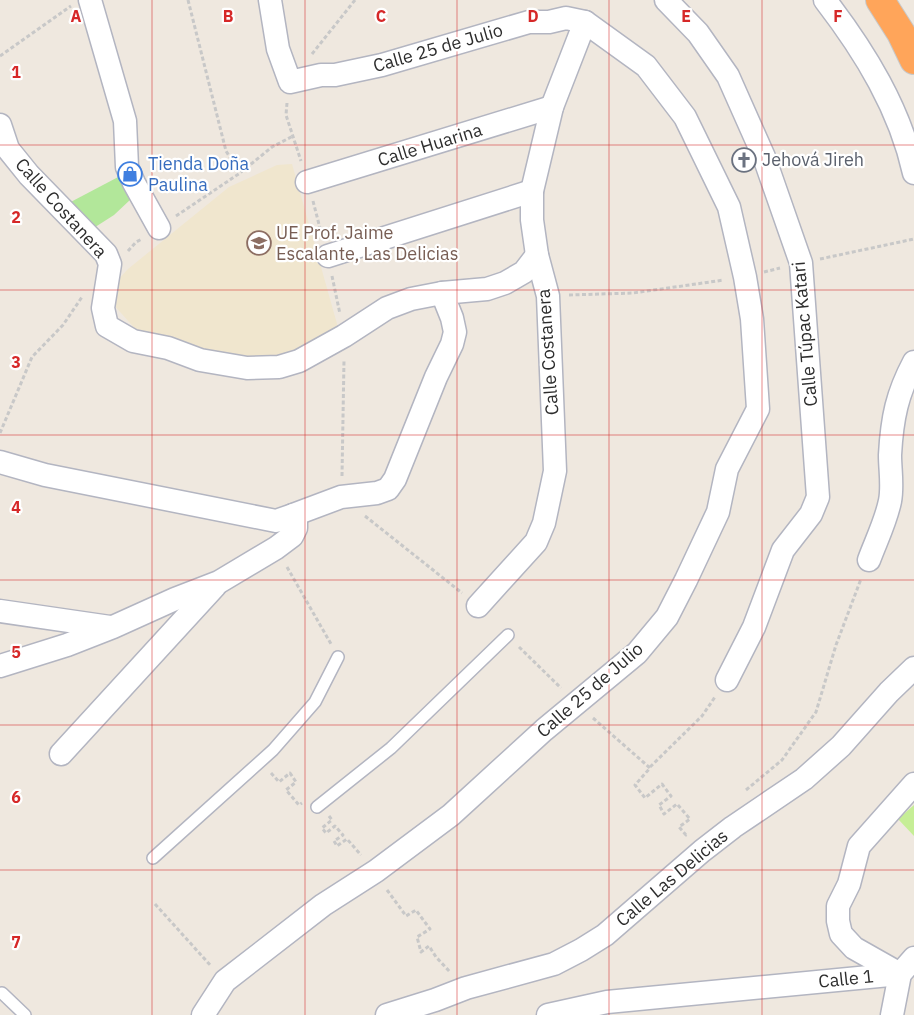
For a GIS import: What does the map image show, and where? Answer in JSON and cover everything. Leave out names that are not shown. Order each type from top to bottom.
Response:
[{"type":"highway","points":[[880,0],[901,33],[914,60]]},
{"type":"street","points":[[270,0],[278,49],[290,82]]},
{"type":"street","name":"Calle Túpac Katari","points":[[666,0],[698,33],[728,76],[764,157],[801,263],[818,497],[811,514],[783,550],[754,627],[727,680]]},
{"type":"street","points":[[825,0],[868,62],[895,113],[914,173]]},
{"type":"street","points":[[80,3],[125,121],[127,167],[159,228]]},
{"type":"street","name":"Calle 25 de Julio","points":[[203,1015],[225,981],[323,905],[376,871],[451,814],[544,730],[637,653],[667,617],[718,512],[727,469],[758,409],[752,319],[745,277],[728,207],[685,116],[646,66],[585,22],[566,18],[549,22],[529,22],[382,65],[335,76],[307,77],[290,82]]},
{"type":"street","name":"Calle Costanera","points":[[478,606],[536,542],[544,523],[555,471],[548,296],[537,255],[532,220],[532,191],[552,107],[585,22]]},
{"type":"street","name":"Calle Huarina","points":[[307,182],[552,107]]},
{"type":"street","name":"Calle Costanera","points":[[0,125],[8,148],[29,175],[106,254],[110,264]]},
{"type":"street","points":[[328,256],[532,191]]},
{"type":"street","points":[[110,264],[103,308],[107,326],[133,341],[168,348],[200,360],[247,368],[279,367],[299,361],[344,336],[387,308],[411,299],[442,293],[487,289],[504,283],[524,272],[537,255]]},
{"type":"street","points":[[0,462],[45,475],[276,521],[341,497],[377,493],[388,489],[395,479],[436,377],[452,344],[455,332],[452,318],[442,293]]},
{"type":"street","points":[[869,560],[890,501],[890,456],[893,421],[902,386],[914,362]]},
{"type":"street","points":[[0,666],[113,628],[174,599],[219,582],[276,548],[292,536],[296,528],[293,516]]},
{"type":"street","points":[[61,754],[219,582]]},
{"type":"street","points":[[0,612],[113,628]]},
{"type":"street","name":"Calle Las Delicias","points":[[387,1015],[436,1000],[466,988],[554,964],[605,935],[702,851],[734,826],[804,779],[841,746],[889,692],[914,668]]},
{"type":"street","name":"Calle 1","points":[[907,966],[854,948],[841,934],[838,921],[838,906],[849,884],[860,846],[914,784]]},
{"type":"street","points":[[892,1015],[907,966]]},
{"type":"street","name":"Calle 1","points":[[548,1015],[607,1002],[907,966]]},
{"type":"lane","points":[[318,806],[391,748],[508,635]]},
{"type":"lane","points":[[153,858],[273,750],[315,702],[338,657]]},
{"type":"lane","points":[[2,993],[25,1015]]},
{"type":"path","points":[[188,0],[226,151],[240,173]]},
{"type":"path","points":[[355,0],[290,82],[286,115],[328,256],[344,336],[341,497],[478,606]]},
{"type":"path","points":[[0,56],[80,3]]},
{"type":"path","points":[[110,264],[127,252],[136,242],[240,173],[272,147],[293,136]]},
{"type":"path","points":[[0,433],[32,357],[63,324],[83,294]]},
{"type":"path","points":[[276,548],[338,657]]},
{"type":"path","points":[[734,826],[735,807],[746,790],[782,760],[816,712],[836,645],[869,560]]},
{"type":"path","points":[[508,635],[576,703],[650,768]]},
{"type":"path","points":[[692,831],[686,835],[679,827],[690,819],[677,804],[664,814],[659,805],[670,796],[662,784],[645,798],[635,784],[702,716],[727,680]]},
{"type":"path","points":[[376,871],[379,879],[406,916],[416,910],[430,929],[417,937],[421,952],[430,946],[436,957],[466,988]]},
{"type":"path","points":[[155,904],[225,981]]},
{"type":"shaded area","points":[[292,164],[341,338],[288,356],[246,358],[202,351],[139,333],[112,303],[115,283],[128,269],[229,187],[277,165]]},
{"type":"green space","points":[[122,175],[131,199],[114,215],[89,231],[65,205]]},
{"type":"green space","points":[[914,805],[914,836],[898,819]]},
{"type":"place","name":"Jehová Jireh","points":[[744,160]]},
{"type":"place","name":"Tienda Doña Paulina","points":[[130,174]]},
{"type":"place","name":"UE Prof. Jaime Escalante, Las Delicias","points":[[259,243]]}]
